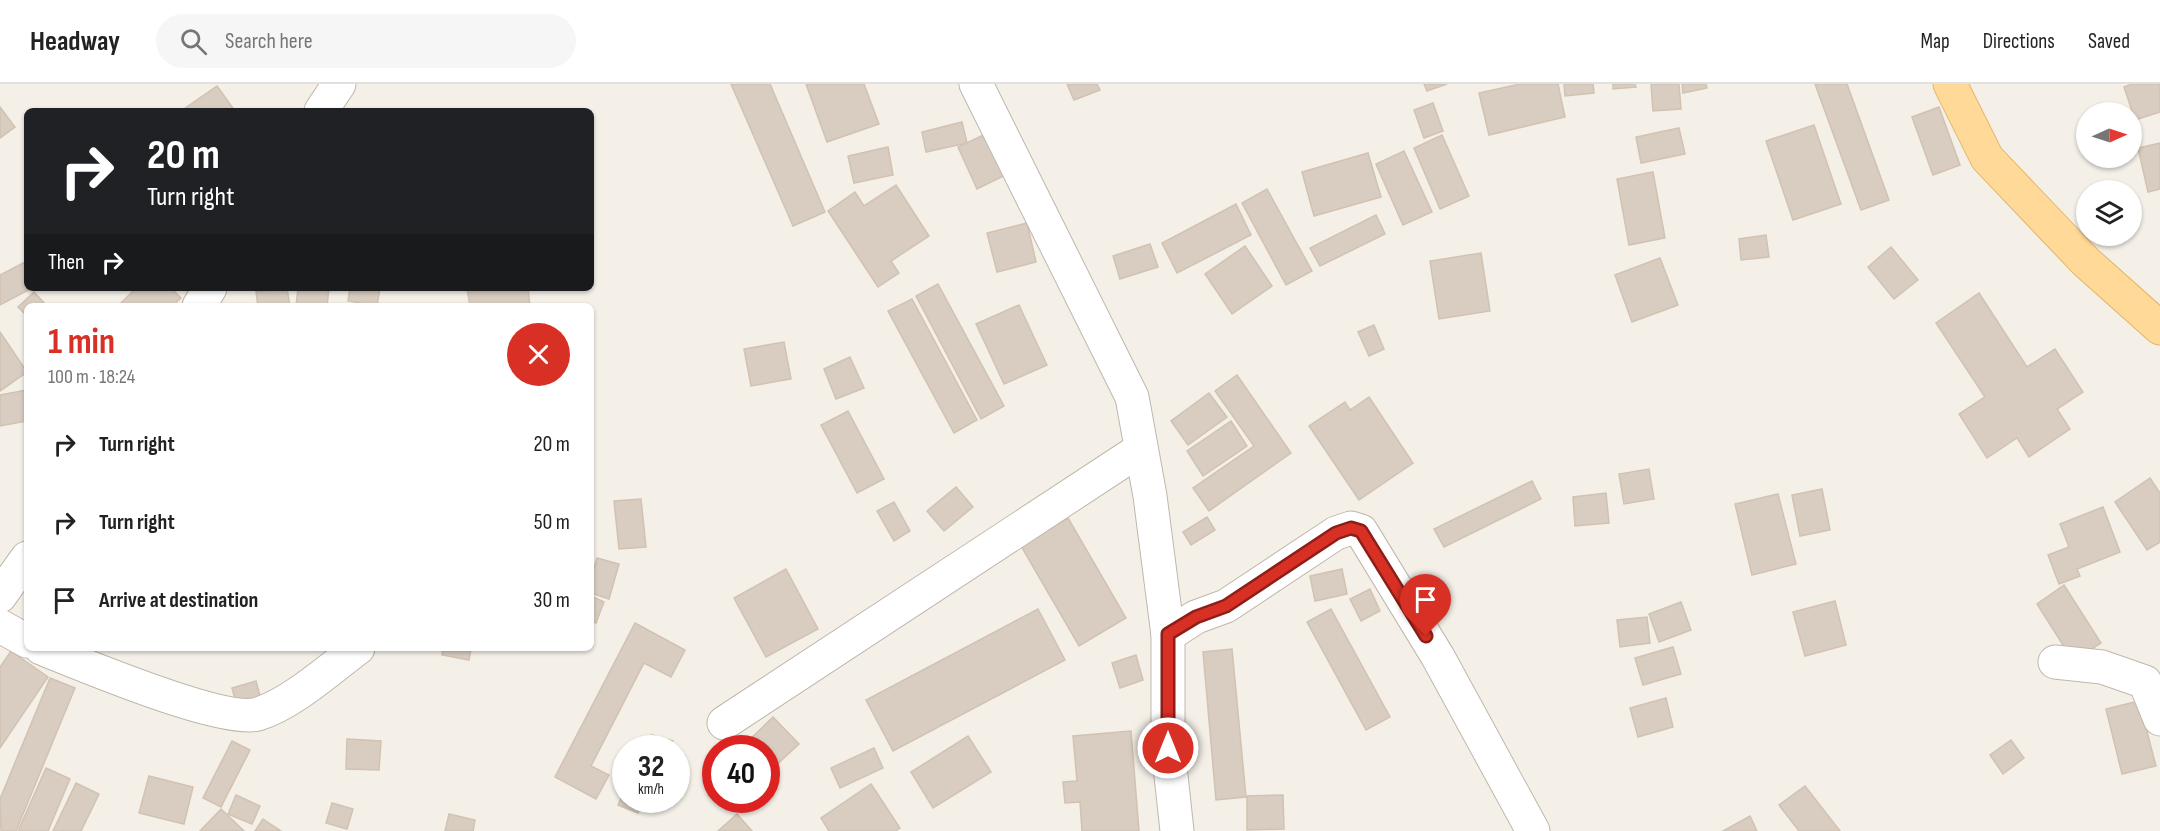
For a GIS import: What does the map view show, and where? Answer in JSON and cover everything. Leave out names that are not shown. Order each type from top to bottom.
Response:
[{"type":"main road","points":[[1950,84],[1988,158],[2086,262],[2160,328]]},
{"type":"street","points":[[323,108],[339,84]]},
{"type":"street","points":[[976,84],[1132,397],[1168,634],[1168,748],[1177,831]]},
{"type":"street","points":[[724,723],[1141,449]]},
{"type":"street","points":[[1168,634],[1196,617],[1226,606],[1336,533],[1351,528],[1361,531],[1438,657],[1533,831]]},
{"type":"street","points":[[0,596],[24,562]]},
{"type":"street","points":[[0,626],[24,639]]},
{"type":"street","points":[[49,651],[200,706],[242,716],[272,708],[353,651]]},
{"type":"street","points":[[2055,662],[2102,668],[2145,682],[2160,719]]},
{"type":"building","points":[[731,84],[770,84],[825,212],[793,226]]},
{"type":"building","points":[[806,84],[864,84],[879,124],[827,142]]},
{"type":"building","points":[[1067,84],[1097,84],[1100,90],[1074,100]]},
{"type":"building","points":[[1424,84],[1447,84],[1427,91]]},
{"type":"building","points":[[1520,84],[1558,84],[1565,117],[1489,135],[1479,93]]},
{"type":"building","points":[[1564,84],[1593,84],[1594,93],[1565,96]]},
{"type":"building","points":[[1613,84],[1635,84],[1636,87],[1613,89]]},
{"type":"building","points":[[1651,84],[1679,84],[1681,109],[1653,111]]},
{"type":"building","points":[[1682,84],[1706,84],[1707,88],[1683,93]]},
{"type":"building","points":[[1815,84],[1847,84],[1889,200],[1861,210]]},
{"type":"building","points":[[2132,84],[2160,84],[2160,112],[2142,118],[2142,102],[2129,102],[2124,87]]},
{"type":"building","points":[[217,86],[233,108],[185,108]]},
{"type":"building","points":[[1433,103],[1443,131],[1424,138],[1414,110]]},
{"type":"building","points":[[0,107],[15,127],[0,138]]},
{"type":"building","points":[[1939,107],[1960,165],[1933,175],[1912,117]]},
{"type":"building","points":[[962,122],[967,143],[926,152],[922,132]]},
{"type":"building","points":[[1814,125],[1841,204],[1793,220],[1766,141]]},
{"type":"building","points":[[998,128],[1016,170],[977,189],[958,147]]},
{"type":"building","points":[[1679,128],[1685,154],[1641,163],[1636,137]]},
{"type":"building","points":[[1442,135],[1469,196],[1440,209],[1414,148]]},
{"type":"building","points":[[2160,143],[2160,189],[2148,192],[2142,166],[2142,147]]},
{"type":"building","points":[[888,147],[893,175],[854,183],[848,156]]},
{"type":"building","points":[[1404,151],[1432,212],[1403,225],[1376,164]]},
{"type":"building","points":[[1368,153],[1381,197],[1314,216],[1302,172]]},
{"type":"building","points":[[1653,172],[1665,238],[1629,245],[1617,179]]},
{"type":"building","points":[[896,185],[929,236],[891,261],[899,273],[878,287],[828,211],[855,192],[864,206]]},
{"type":"building","points":[[1267,189],[1312,271],[1286,285],[1242,203]]},
{"type":"building","points":[[1236,204],[1251,235],[1177,273],[1162,243]]},
{"type":"building","points":[[1376,215],[1385,234],[1320,266],[1310,248]]},
{"type":"building","points":[[1027,223],[1036,262],[997,272],[987,233]]},
{"type":"building","points":[[1766,235],[1769,257],[1741,260],[1739,239]]},
{"type":"building","points":[[1150,244],[1158,267],[1120,279],[1113,256]]},
{"type":"building","points":[[1245,246],[1272,286],[1232,314],[1205,274]]},
{"type":"building","points":[[1891,247],[1918,280],[1894,299],[1868,267]]},
{"type":"building","points":[[1481,253],[1490,311],[1439,319],[1430,261]]},
{"type":"building","points":[[1660,258],[1678,305],[1632,322],[1615,275]]},
{"type":"building","points":[[24,263],[24,291],[26,291],[0,305],[0,275]]},
{"type":"building","points":[[938,284],[1004,406],[981,419],[916,296]]},
{"type":"building","points":[[133,291],[174,291],[181,298],[175,303],[121,303]]},
{"type":"building","points":[[288,291],[290,303],[258,303],[256,292]]},
{"type":"building","points":[[298,291],[329,291],[327,303],[296,303]]},
{"type":"building","points":[[350,291],[380,291],[378,303],[348,301]]},
{"type":"building","points":[[468,291],[528,291],[530,303],[470,303]]},
{"type":"building","points":[[34,292],[44,303],[24,303],[24,313],[18,307]]},
{"type":"building","points":[[1979,293],[2027,367],[2055,349],[2083,392],[2057,409],[2070,429],[2029,457],[2017,438],[1987,458],[1959,414],[1985,397],[1936,323]]},
{"type":"building","points":[[912,299],[977,420],[954,433],[888,311]]},
{"type":"building","points":[[1019,305],[1047,365],[1004,384],[976,324]]},
{"type":"building","points":[[1374,325],[1384,349],[1369,356],[1358,332]]},
{"type":"building","points":[[0,332],[24,368],[24,374],[0,391]]},
{"type":"building","points":[[784,342],[791,379],[751,386],[744,349]]},
{"type":"building","points":[[850,357],[864,388],[836,399],[824,369]]},
{"type":"building","points":[[1237,375],[1291,453],[1209,511],[1193,488],[1254,446],[1215,391]]},
{"type":"building","points":[[24,391],[24,422],[0,426],[0,395]]},
{"type":"building","points":[[1209,393],[1227,417],[1188,445],[1171,421]]},
{"type":"building","points":[[1369,397],[1413,463],[1359,500],[1309,426],[1345,402],[1350,410]]},
{"type":"building","points":[[848,411],[884,479],[857,493],[821,425]]},
{"type":"building","points":[[1231,421],[1247,446],[1203,476],[1187,451]]},
{"type":"building","points":[[1649,469],[1654,499],[1624,504],[1619,474]]},
{"type":"building","points":[[2150,478],[2160,493],[2160,542],[2147,550],[2115,502]]},
{"type":"building","points":[[1532,481],[1541,499],[1444,547],[1434,529]]},
{"type":"building","points":[[956,487],[973,507],[944,531],[927,511]]},
{"type":"building","points":[[1822,489],[1830,530],[1800,536],[1792,495]]},
{"type":"building","points":[[1606,493],[1609,523],[1575,526],[1573,497]]},
{"type":"building","points":[[1778,494],[1796,564],[1752,575],[1735,504]]},
{"type":"building","points":[[641,499],[646,547],[619,549],[614,501]]},
{"type":"building","points":[[894,502],[910,531],[894,541],[877,511]]},
{"type":"building","points":[[2103,507],[2120,552],[2077,569],[2080,576],[2059,584],[2048,555],[2069,547],[2060,524]]},
{"type":"building","points":[[1207,517],[1215,530],[1191,545],[1183,532]]},
{"type":"building","points":[[1068,518],[1126,618],[1079,646],[1021,546]]},
{"type":"building","points":[[597,558],[619,564],[609,599],[594,594],[594,568]]},
{"type":"building","points":[[786,569],[818,629],[766,657],[734,598]]},
{"type":"building","points":[[1342,569],[1347,594],[1315,601],[1310,576]]},
{"type":"building","points":[[2064,585],[2101,643],[2073,661],[2037,604]]},
{"type":"building","points":[[1370,589],[1380,611],[1361,621],[1350,599]]},
{"type":"building","points":[[594,597],[604,602],[596,623],[594,622]]},
{"type":"building","points":[[1835,601],[1846,645],[1805,656],[1793,612]]},
{"type":"building","points":[[1681,602],[1691,630],[1659,642],[1649,614]]},
{"type":"building","points":[[1038,609],[1065,660],[893,751],[866,700]]},
{"type":"building","points":[[1331,609],[1390,717],[1366,730],[1307,622]]},
{"type":"building","points":[[1647,617],[1650,643],[1620,647],[1617,620]]},
{"type":"building","points":[[635,623],[685,650],[671,677],[644,663],[591,766],[609,775],[596,799],[555,777]]},
{"type":"building","points":[[1673,647],[1681,674],[1643,685],[1635,658]]},
{"type":"building","points":[[1232,649],[1246,797],[1216,800],[1203,652]]},
{"type":"building","points":[[11,651],[48,677],[0,748],[0,667]]},
{"type":"building","points":[[443,651],[470,651],[469,660],[442,655]]},
{"type":"building","points":[[1136,655],[1143,680],[1120,688],[1112,663]]},
{"type":"building","points":[[50,678],[75,688],[16,831],[1,831],[0,799]]},
{"type":"building","points":[[256,681],[262,703],[238,710],[232,688]]},
{"type":"building","points":[[1666,698],[1673,727],[1638,737],[1630,708]]},
{"type":"building","points":[[2139,701],[2156,766],[2122,774],[2106,709]]},
{"type":"building","points":[[773,717],[799,744],[780,762],[780,735],[754,735]]},
{"type":"building","points":[[1131,731],[1139,831],[1082,831],[1080,802],[1065,803],[1063,782],[1077,781],[1073,736]]},
{"type":"building","points":[[968,736],[991,772],[933,808],[911,772]]},
{"type":"building","points":[[347,739],[381,741],[379,770],[346,769]]},
{"type":"building","points":[[2011,740],[2024,758],[2003,774],[1990,755]]},
{"type":"building","points":[[232,741],[250,750],[221,807],[203,798]]},
{"type":"building","points":[[874,748],[883,768],[840,788],[831,768]]},
{"type":"building","points":[[46,768],[70,779],[48,831],[18,831]]},
{"type":"building","points":[[149,776],[193,787],[184,824],[139,813]]},
{"type":"building","points":[[76,783],[99,794],[81,831],[53,831]]},
{"type":"building","points":[[871,784],[900,828],[896,831],[829,831],[821,818]]},
{"type":"building","points":[[1805,786],[1840,831],[1799,831],[1779,805]]},
{"type":"building","points":[[236,795],[260,806],[252,824],[228,814]]},
{"type":"building","points":[[1283,795],[1284,829],[1247,830],[1247,796]]},
{"type":"building","points":[[332,803],[353,809],[347,829],[326,823]]},
{"type":"building","points":[[221,809],[244,831],[200,831]]},
{"type":"building","points":[[449,814],[475,820],[473,831],[445,831]]},
{"type":"building","points":[[737,814],[752,831],[718,831]]},
{"type":"building","points":[[1750,816],[1757,831],[1723,831]]},
{"type":"building","points":[[263,819],[281,831],[255,831]]},
{"type":"route","points":[[1168,748],[1168,634],[1196,617],[1226,606],[1336,533],[1351,528],[1361,531],[1426,636]]}]
